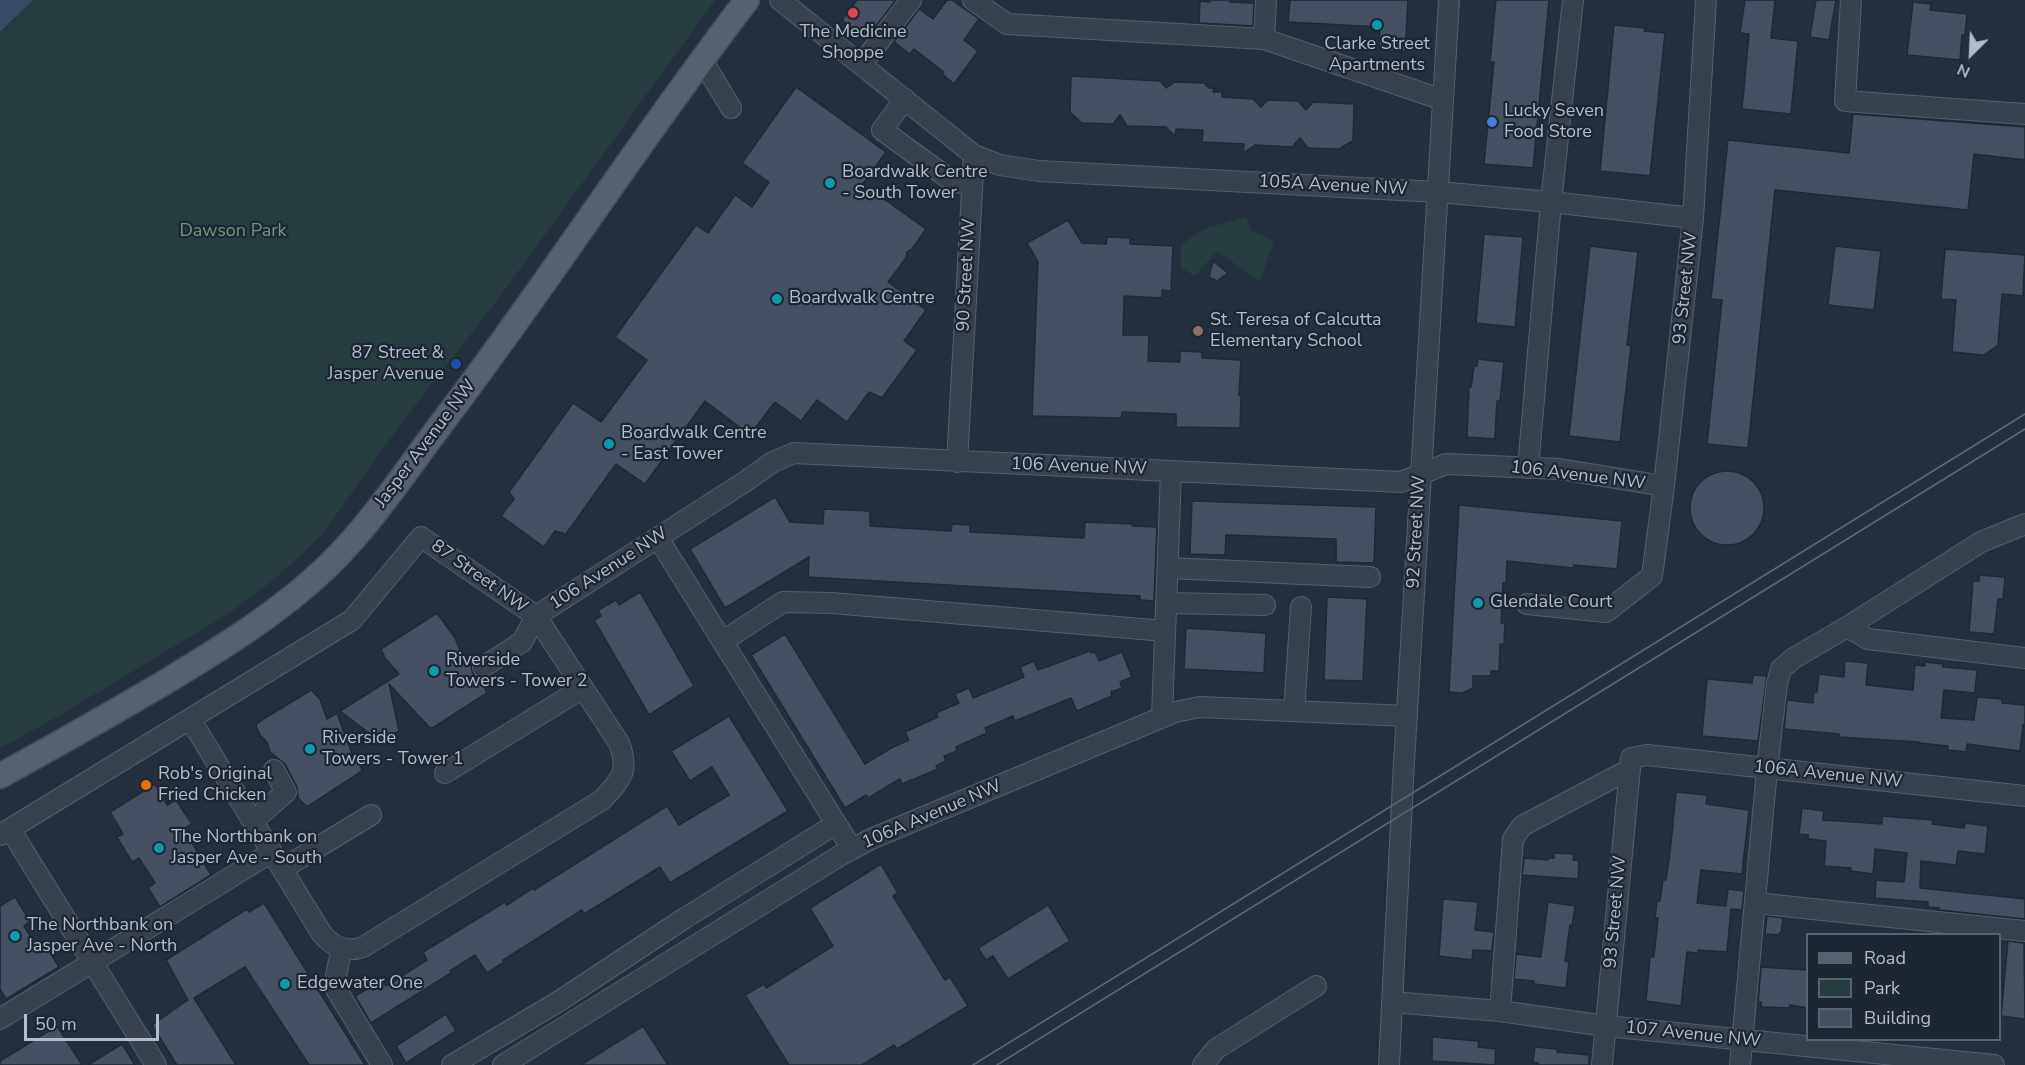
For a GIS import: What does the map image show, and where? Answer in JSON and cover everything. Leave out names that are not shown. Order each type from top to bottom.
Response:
[{"type":"main road","name":"Jasper Avenue NW","points":[[0,776],[78,734],[224,646],[294,596],[329,565],[360,531],[510,332],[747,0]]},
{"type":"street","points":[[780,0],[974,155]]},
{"type":"street","points":[[861,64],[910,0]]},
{"type":"street","points":[[973,0],[1007,24],[1264,39],[1443,100]]},
{"type":"street","points":[[1264,39],[1266,0]]},
{"type":"street","name":"92 Street NW","points":[[1389,1065],[1420,476],[1449,0]]},
{"type":"street","points":[[1527,468],[1551,202],[1573,0]]},
{"type":"street","name":"93 Street NW","points":[[1527,604],[1606,612],[1652,576],[1693,218],[1706,0]]},
{"type":"street","points":[[1851,0],[1845,101],[2025,114]]},
{"type":"street","points":[[702,60],[731,108]]},
{"type":"street","points":[[905,99],[882,130],[952,181],[972,185]]},
{"type":"street","name":"105A Avenue NW","points":[[974,155],[1000,165],[1039,171],[1438,192],[1693,218]]},
{"type":"street","name":"90 Street NW","points":[[957,462],[974,155]]},
{"type":"street","name":"106 Avenue NW","points":[[536,616],[773,462],[794,453],[1401,482],[1446,464],[1559,470],[1664,486]]},
{"type":"street","points":[[1162,717],[1171,471]]},
{"type":"street","points":[[1740,1065],[1767,769],[1777,684],[1781,669],[1794,658],[1981,542],[2025,524]]},
{"type":"street","name":"87 Street NW","points":[[190,718],[352,620],[420,537],[536,616],[619,743],[624,757],[624,772],[602,800],[363,947],[353,950],[342,948]]},
{"type":"street","points":[[658,538],[852,849]]},
{"type":"street","points":[[1167,568],[1370,577]]},
{"type":"street","points":[[723,641],[783,602],[832,603],[1165,631]]},
{"type":"street","points":[[1166,603],[1265,605]]},
{"type":"street","points":[[1294,711],[1301,607]]},
{"type":"street","points":[[483,667],[522,642],[536,616]]},
{"type":"street","points":[[1847,627],[1868,639],[2025,658]]},
{"type":"street","points":[[445,773],[583,688]]},
{"type":"street","name":"106A Avenue NW","points":[[503,1065],[852,849],[894,829],[1162,717],[1200,706],[1407,716]]},
{"type":"street","points":[[156,1065],[92,962],[5,832],[190,718],[322,934],[327,940],[342,948],[336,975],[336,989],[382,1065]]},
{"type":"street","name":"106A Avenue NW","points":[[1630,764],[1647,755],[2025,796]]},
{"type":"street","points":[[1500,1011],[1513,839],[1522,826],[1630,764]]},
{"type":"street","name":"93 Street NW","points":[[1602,1065],[1630,764]]},
{"type":"street","points":[[252,821],[286,792],[273,770]]},
{"type":"street","points":[[282,869],[371,815]]},
{"type":"street","points":[[452,1065],[561,1000],[685,918],[836,824]]},
{"type":"street","points":[[0,1019],[272,852]]},
{"type":"street","points":[[1755,903],[2025,931]]},
{"type":"street","points":[[1203,1065],[1216,1049],[1316,986]]},
{"type":"street","name":"107 Avenue NW","points":[[1392,1002],[1500,1011],[1606,1026],[1994,1065]]},
{"type":"green space","name":"Dawson Park","points":[[33,0],[715,0],[499,298],[400,425],[322,535],[277,577],[228,614],[57,717],[0,748],[0,32]]},
{"type":"green space","points":[[1246,217],[1252,231],[1274,241],[1260,282],[1217,251],[1195,276],[1181,268],[1181,245],[1204,229]]},
{"type":"water","points":[[0,0],[33,0],[0,32]]},
{"type":"building","points":[[857,0],[896,0],[866,39],[842,20]]},
{"type":"building","points":[[947,0],[952,0],[979,19],[964,40],[978,51],[954,84],[942,74],[944,72],[914,49],[910,54],[894,42],[919,9],[933,19]]},
{"type":"building","points":[[1210,0],[1254,3],[1253,26],[1199,23],[1200,1],[1210,2]]},
{"type":"building","name":"Clarke Street Apartments","points":[[1290,0],[1408,0],[1405,52],[1379,50],[1380,27],[1288,22]]},
{"type":"building","points":[[1496,0],[1549,0],[1533,168],[1484,164],[1494,62],[1490,62]]},
{"type":"building","points":[[1745,0],[1775,0],[1771,38],[1798,41],[1791,114],[1742,109],[1749,34],[1740,33]]},
{"type":"building","points":[[1816,0],[1836,0],[1829,40],[1810,37]]},
{"type":"building","points":[[1913,2],[1931,4],[1930,10],[1967,14],[1960,60],[1907,55]]},
{"type":"building","points":[[1614,25],[1645,28],[1644,31],[1665,33],[1650,176],[1600,171]]},
{"type":"building","points":[[1071,76],[1160,81],[1166,88],[1175,82],[1204,83],[1209,88],[1214,88],[1213,92],[1222,92],[1222,97],[1253,99],[1261,107],[1268,100],[1298,101],[1306,110],[1313,102],[1354,104],[1353,141],[1339,149],[1308,148],[1300,138],[1292,147],[1255,145],[1243,153],[1244,144],[1202,142],[1203,130],[1176,129],[1175,136],[1166,127],[1127,126],[1120,115],[1113,124],[1082,123],[1070,112]]},
{"type":"building","name":"Boardwalk Centre","points":[[796,87],[886,152],[863,184],[926,229],[912,249],[907,252],[906,258],[888,282],[926,310],[904,341],[917,350],[882,398],[869,392],[847,422],[817,400],[801,421],[775,402],[750,435],[705,401],[645,484],[616,464],[566,534],[555,531],[544,547],[501,516],[514,499],[509,492],[573,403],[601,422],[647,360],[615,337],[696,225],[708,233],[735,195],[752,207],[769,182],[742,163]]},
{"type":"building","points":[[1853,114],[2025,127],[2025,160],[1974,154],[1968,210],[1775,190],[1748,448],[1707,444],[1722,300],[1711,299],[1728,140],[1849,153]]},
{"type":"building","points":[[1068,220],[1082,243],[1106,244],[1107,237],[1130,238],[1130,244],[1173,246],[1171,291],[1162,290],[1162,298],[1124,296],[1123,335],[1149,335],[1148,361],[1180,362],[1180,351],[1202,352],[1202,358],[1241,360],[1240,428],[1176,427],[1176,414],[1122,412],[1121,418],[1032,416],[1038,262],[1027,243]]},
{"type":"building","points":[[1484,234],[1523,237],[1515,327],[1476,323]]},
{"type":"building","points":[[1590,246],[1638,252],[1627,345],[1631,346],[1620,442],[1569,436]]},
{"type":"building","points":[[1835,246],[1881,251],[1874,310],[1828,305]]},
{"type":"building","points":[[1945,249],[2025,255],[2023,296],[2002,294],[1998,345],[1984,355],[1952,352],[1956,300],[1941,299]]},
{"type":"building","points":[[1213,261],[1228,273],[1217,281],[1209,277]]},
{"type":"building","points":[[1478,359],[1504,362],[1500,401],[1497,401],[1495,439],[1467,437],[1469,387],[1471,387],[1474,366],[1477,366]]},
{"type":"building","points":[[1727,471],[1741,474],[1753,482],[1761,494],[1764,508],[1761,522],[1753,534],[1741,542],[1727,545],[1713,542],[1701,534],[1693,522],[1690,508],[1693,494],[1701,482],[1713,474]]},
{"type":"building","points":[[775,497],[790,522],[823,524],[824,509],[870,511],[870,526],[951,531],[952,524],[970,525],[970,532],[1084,538],[1085,522],[1157,527],[1154,601],[1140,600],[1140,596],[808,577],[809,557],[725,608],[690,549]]},
{"type":"building","points":[[1192,501],[1376,507],[1374,563],[1336,562],[1336,539],[1226,535],[1225,555],[1190,554]]},
{"type":"building","name":"Glendale Court","points":[[1459,505],[1622,521],[1617,569],[1574,565],[1573,568],[1507,561],[1506,583],[1503,583],[1501,623],[1505,623],[1504,644],[1500,644],[1499,671],[1491,671],[1491,676],[1473,676],[1473,688],[1462,693],[1449,692]]},
{"type":"building","points":[[1979,575],[2005,577],[2003,599],[1998,599],[1994,634],[1969,632],[1973,581],[1979,581]]},
{"type":"building","points":[[640,592],[694,686],[649,715],[594,620],[601,616],[598,610],[616,600],[619,605]]},
{"type":"building","points":[[1327,597],[1367,599],[1363,681],[1324,680]]},
{"type":"building","name":"Riverside Towers - Tower 2","points":[[437,613],[455,638],[473,674],[483,684],[487,693],[430,728],[389,684],[399,731],[381,742],[340,711],[399,674],[385,658],[381,649]]},
{"type":"building","points":[[1186,628],[1266,633],[1264,673],[1184,669]]},
{"type":"building","points":[[785,634],[865,764],[909,740],[905,732],[938,717],[936,713],[959,703],[955,694],[969,688],[973,698],[1024,677],[1020,667],[1034,661],[1038,670],[1090,651],[1095,652],[1099,661],[1122,652],[1132,677],[1120,682],[1122,688],[1111,692],[1112,696],[1077,711],[1071,698],[1015,721],[1013,716],[985,728],[987,733],[956,747],[957,751],[944,756],[946,761],[936,766],[938,769],[902,784],[900,779],[868,798],[866,795],[845,808],[751,655]]},
{"type":"building","points":[[1845,661],[1868,663],[1866,685],[1913,690],[1915,665],[1925,666],[1925,662],[1943,664],[1943,667],[1977,670],[1975,693],[1944,690],[1941,718],[1974,720],[1977,697],[2002,699],[2002,703],[2025,705],[2025,725],[2023,725],[2020,751],[1967,744],[1966,752],[1948,750],[1948,746],[1919,742],[1839,737],[1839,734],[1784,729],[1787,700],[1813,703],[1819,674],[1844,677]]},
{"type":"building","points":[[1753,675],[1767,676],[1758,741],[1702,736],[1707,679],[1752,683]]},
{"type":"building","name":"Riverside Towers - Tower 1","points":[[311,690],[320,699],[327,719],[337,713],[352,754],[359,761],[362,771],[307,807],[298,798],[297,787],[285,764],[270,752],[267,742],[260,735],[256,726],[257,723]]},
{"type":"building","points":[[729,716],[788,811],[670,883],[660,867],[584,914],[582,910],[503,960],[504,962],[487,973],[475,955],[450,971],[451,973],[371,1023],[355,996],[371,987],[373,990],[384,983],[386,986],[427,960],[423,952],[505,902],[507,905],[533,888],[534,890],[667,806],[679,825],[729,795],[712,767],[690,781],[671,751]]},
{"type":"building","name":"The Northbank on Jasper Ave - South","points":[[155,784],[167,805],[176,800],[192,824],[184,829],[211,875],[160,907],[148,888],[155,883],[139,858],[132,862],[117,837],[123,834],[110,812]]},
{"type":"building","points":[[1676,792],[1707,795],[1706,804],[1749,810],[1742,874],[1701,870],[1697,903],[1726,906],[1728,889],[1744,891],[1742,910],[1731,909],[1727,952],[1698,950],[1698,953],[1687,952],[1681,1006],[1646,1001],[1650,957],[1654,957],[1658,918],[1655,918],[1657,901],[1660,901],[1663,880],[1666,880]]},
{"type":"building","points":[[1802,808],[1824,811],[1823,820],[1882,824],[1882,816],[1933,820],[1932,824],[1964,828],[1965,823],[1988,826],[1985,854],[1958,851],[1956,865],[1921,861],[1920,888],[2025,899],[2025,919],[1939,910],[1939,908],[1928,907],[1928,902],[1875,898],[1876,880],[1904,882],[1907,853],[1875,849],[1873,874],[1851,871],[1851,868],[1824,866],[1826,841],[1808,839],[1808,835],[1799,834]]},
{"type":"building","points":[[1554,853],[1574,854],[1573,860],[1579,861],[1578,879],[1522,875],[1524,858],[1548,860],[1548,858],[1554,858]]},
{"type":"building","points":[[881,864],[898,893],[893,896],[945,980],[950,977],[968,1006],[897,1049],[894,1045],[862,1065],[789,1065],[745,995],[764,984],[766,988],[833,946],[810,908]]},
{"type":"building","name":"The Northbank on Jasper Ave - North","points":[[15,897],[30,921],[24,926],[39,950],[46,946],[59,967],[6,999],[0,989],[0,906]]},
{"type":"building","points":[[1443,899],[1478,902],[1475,930],[1494,932],[1492,951],[1473,950],[1472,960],[1439,956]]},
{"type":"building","points":[[1548,902],[1575,906],[1565,961],[1569,962],[1566,988],[1514,979],[1516,954],[1541,957]]},
{"type":"building","name":"Edgewater One","points":[[264,903],[365,1065],[309,1065],[245,967],[194,998],[236,1065],[177,1065],[152,1025],[188,1000],[166,960],[247,909],[249,912]]},
{"type":"building","points":[[1048,905],[1070,941],[1008,979],[993,956],[986,960],[978,948]]},
{"type":"building","points":[[1767,916],[1783,918],[1779,935],[1765,934]]},
{"type":"building","points":[[2008,941],[2024,943],[2025,1019],[2001,1016]]},
{"type":"building","points":[[1761,967],[1806,970],[1806,1008],[1790,1005],[1789,1008],[1761,1007],[1761,1002],[1758,1002]]},
{"type":"building","points":[[446,1014],[456,1031],[406,1063],[396,1046]]},
{"type":"building","points":[[57,1026],[82,1065],[0,1065],[0,1061]]},
{"type":"building","points":[[643,1026],[668,1065],[581,1065]]},
{"type":"building","points":[[1432,1037],[1479,1041],[1478,1047],[1496,1049],[1495,1065],[1432,1061]]},
{"type":"building","points":[[122,1044],[135,1065],[88,1065]]},
{"type":"building","points":[[1535,1047],[1589,1055],[1589,1065],[1538,1065],[1533,1062]]},
{"type":"tram line","points":[[973,1065],[2025,414]]},
{"type":"tram line","points":[[997,1065],[2025,429]]},
{"type":"place","name":"The Medicine Shoppe","points":[[853,13]]},
{"type":"place","name":"Clarke Street Apartments","points":[[1377,25]]},
{"type":"place","name":"Lucky Seven Food Store","points":[[1492,122]]},
{"type":"place","name":"Boardwalk Centre - South Tower","points":[[830,183]]},
{"type":"place","name":"Boardwalk Centre","points":[[777,299]]},
{"type":"place","name":"St. Teresa of Calcutta Elementary School","points":[[1198,331]]},
{"type":"place","name":"87 Street & Jasper Avenue","points":[[456,364]]},
{"type":"place","name":"Boardwalk Centre - East Tower","points":[[609,444]]},
{"type":"place","name":"Glendale Court","points":[[1478,603]]},
{"type":"place","name":"Riverside Towers - Tower 2","points":[[434,671]]},
{"type":"place","name":"Riverside Towers - Tower 1","points":[[310,749]]},
{"type":"place","name":"Rob's Original Fried Chicken","points":[[146,785]]},
{"type":"place","name":"The Northbank on Jasper Ave - South","points":[[159,848]]},
{"type":"place","name":"The Northbank on Jasper Ave - North","points":[[15,936]]},
{"type":"place","name":"Edgewater One","points":[[285,984]]}]
